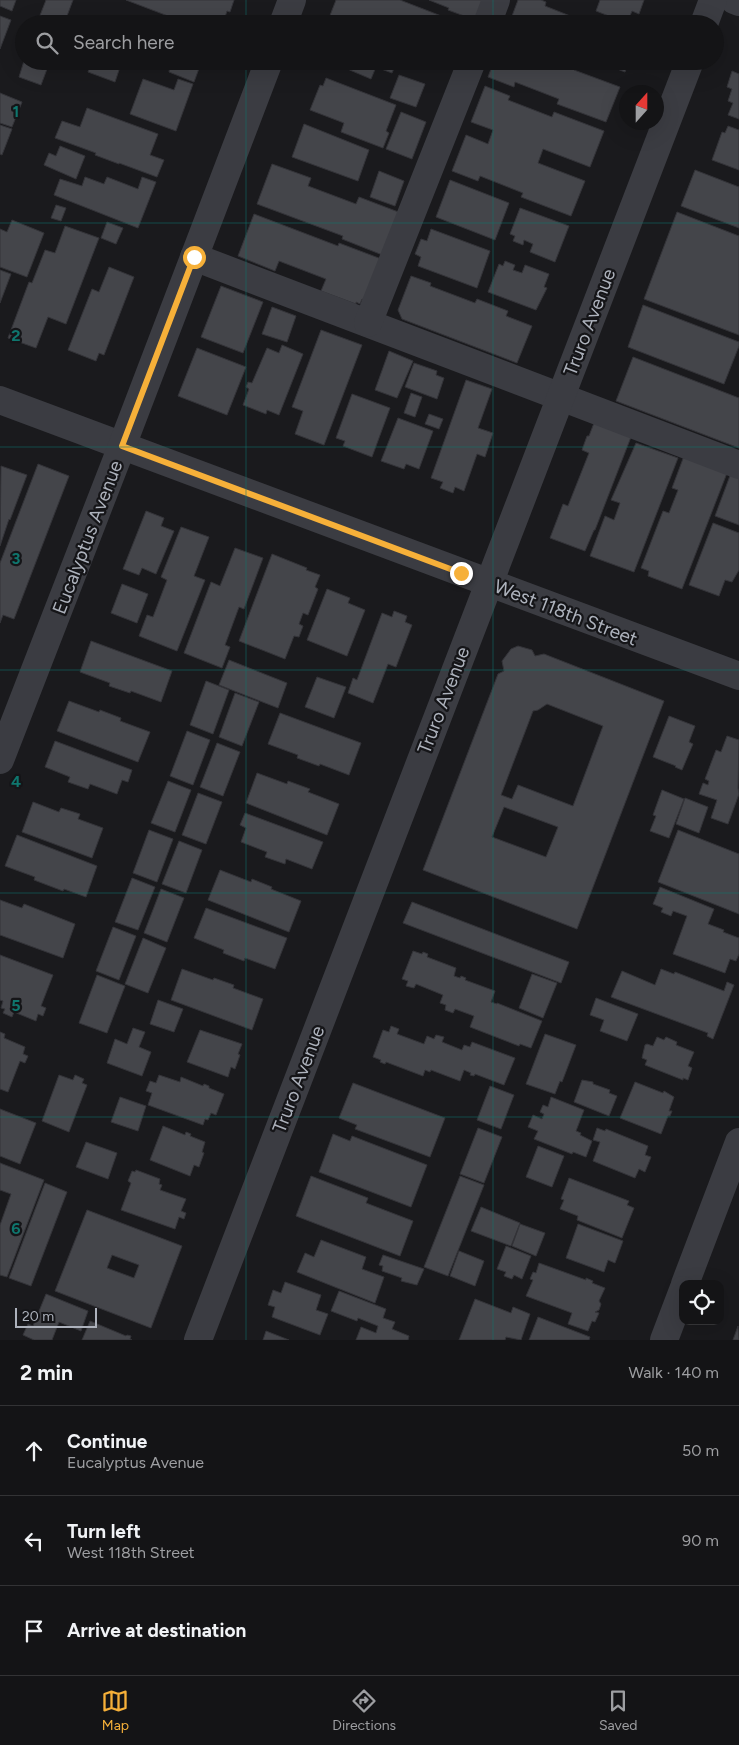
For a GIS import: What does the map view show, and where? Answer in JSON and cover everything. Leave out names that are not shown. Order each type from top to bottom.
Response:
[{"type":"street","points":[[286,15],[292,0]]},
{"type":"street","points":[[490,15],[496,0]]},
{"type":"street","points":[[707,15],[713,0]]},
{"type":"street","points":[[734,0],[739,2]]},
{"type":"street","name":"Eucalyptus Avenue","points":[[0,760],[266,70]]},
{"type":"street","points":[[368,323],[468,70]]},
{"type":"street","name":"Truro Avenue","points":[[198,1340],[687,70]]},
{"type":"street","points":[[194,257],[739,465]]},
{"type":"street","name":"West 118th Street","points":[[0,400],[739,676]]},
{"type":"street","points":[[687,1280],[739,1142]]},
{"type":"street","points":[[664,1340],[679,1301]]},
{"type":"building","points":[[0,0],[16,0],[12,11],[0,6]]},
{"type":"building","points":[[46,0],[73,0],[67,15],[40,15]]},
{"type":"building","points":[[126,0],[234,0],[230,12],[227,11],[226,15],[165,15]]},
{"type":"building","points":[[336,0],[400,0],[439,15],[330,15]]},
{"type":"building","points":[[429,0],[483,0],[477,15],[462,15],[448,10],[449,8]]},
{"type":"building","points":[[518,0],[541,0],[546,2],[545,6],[568,15],[512,15]]},
{"type":"building","points":[[600,0],[644,0],[639,14],[632,11],[630,15],[606,15],[596,11]]},
{"type":"building","points":[[0,16],[11,20],[0,49]]},
{"type":"building","points":[[21,70],[47,70],[41,85],[19,77]]},
{"type":"building","points":[[89,70],[119,70],[115,82],[88,72]]},
{"type":"building","points":[[169,70],[198,70],[194,82],[169,72]]},
{"type":"building","points":[[350,70],[375,70],[371,79]]},
{"type":"building","points":[[491,70],[574,70],[619,87],[619,90],[606,122],[557,104],[559,99],[515,82],[514,87],[488,77]]},
{"type":"building","points":[[732,71],[739,74],[739,119],[728,115],[733,103],[728,101],[732,89],[727,87]]},
{"type":"building","points":[[399,75],[425,84],[416,107],[390,98]]},
{"type":"building","points":[[326,78],[396,105],[386,131],[389,133],[383,148],[341,132],[344,123],[310,110],[320,85],[323,86]]},
{"type":"building","points":[[143,79],[174,90],[178,79],[193,84],[176,131],[130,114]]},
{"type":"building","points":[[485,86],[510,96],[508,100],[552,117],[554,112],[604,131],[590,167],[543,149],[538,163],[585,181],[571,216],[521,197],[523,193],[480,176],[478,181],[452,171],[466,135],[488,144],[493,130],[471,122]]},
{"type":"building","points":[[0,93],[22,102],[12,127],[0,123]]},
{"type":"building","points":[[87,108],[158,134],[150,155],[164,160],[157,177],[95,155],[96,153],[55,138],[62,121],[80,127]]},
{"type":"building","points":[[401,112],[426,122],[412,159],[386,149]]},
{"type":"building","points":[[304,124],[369,150],[358,181],[292,157]]},
{"type":"building","points":[[0,125],[12,129],[2,155],[0,154]]},
{"type":"building","points":[[728,126],[739,130],[739,170],[712,160],[722,132],[725,133]]},
{"type":"building","points":[[60,146],[85,156],[76,179],[44,165],[49,153],[56,156]]},
{"type":"building","points":[[272,164],[311,178],[308,186],[356,204],[359,197],[401,213],[385,256],[342,239],[343,236],[257,204]]},
{"type":"building","points":[[695,170],[739,187],[739,228],[681,206]]},
{"type":"building","points":[[379,171],[404,181],[395,206],[370,197]]},
{"type":"building","points":[[85,177],[104,184],[107,177],[138,189],[142,177],[156,182],[138,228],[54,195],[60,179],[82,186]]},
{"type":"building","points":[[450,180],[509,203],[495,240],[436,217]]},
{"type":"building","points":[[56,205],[66,208],[61,221],[51,218]]},
{"type":"building","points":[[520,208],[569,226],[555,262],[530,252],[533,244],[524,240],[523,245],[513,241],[515,236],[510,234]]},
{"type":"building","points":[[677,212],[739,236],[739,335],[644,299]]},
{"type":"building","points":[[254,214],[338,246],[339,243],[384,260],[364,300],[362,299],[360,304],[356,302],[356,304],[321,291],[326,279],[279,261],[275,271],[238,256]]},
{"type":"building","points":[[12,220],[44,233],[27,277],[0,267],[0,229],[7,232]]},
{"type":"building","points":[[107,222],[123,228],[116,244],[101,238]]},
{"type":"building","points":[[65,226],[99,238],[66,324],[48,317],[36,348],[8,338],[29,282],[32,283],[45,250],[55,253]]},
{"type":"building","points":[[431,229],[490,251],[477,288],[418,266],[421,257],[415,254],[421,239],[427,241]]},
{"type":"building","points":[[505,261],[515,265],[513,270],[522,273],[525,265],[549,274],[544,287],[547,288],[536,310],[488,292],[499,264],[503,266]]},
{"type":"building","points":[[109,267],[134,277],[104,355],[99,353],[96,361],[68,350],[92,289],[99,292]]},
{"type":"building","points":[[0,270],[11,274],[0,303]]},
{"type":"building","points":[[411,276],[431,283],[430,286],[475,303],[477,299],[508,311],[506,316],[532,326],[517,363],[402,319],[398,310]]},
{"type":"building","points":[[221,286],[263,302],[243,353],[201,337]]},
{"type":"building","points":[[643,305],[739,342],[724,384],[628,347]]},
{"type":"building","points":[[272,307],[296,316],[287,342],[262,334]]},
{"type":"building","points":[[321,330],[362,345],[324,445],[295,434],[303,411],[292,407]]},
{"type":"building","points":[[282,345],[303,354],[279,415],[267,410],[266,414],[243,405],[249,389],[246,387],[248,382],[252,383],[267,348],[279,353]]},
{"type":"building","points":[[197,348],[246,367],[227,415],[178,396]]},
{"type":"building","points":[[389,351],[413,361],[397,398],[375,390]]},
{"type":"building","points":[[633,357],[739,398],[739,448],[616,401]]},
{"type":"building","points":[[414,363],[437,371],[436,375],[444,378],[437,399],[405,387]]},
{"type":"building","points":[[466,380],[492,389],[478,428],[493,433],[485,457],[477,454],[464,491],[455,487],[453,493],[440,488],[443,482],[431,478]]},
{"type":"building","points":[[411,393],[422,397],[415,417],[404,413]]},
{"type":"building","points":[[352,394],[390,408],[372,457],[343,446],[345,441],[336,438]]},
{"type":"building","points":[[429,414],[443,419],[439,429],[425,424]]},
{"type":"building","points":[[398,418],[433,431],[419,469],[406,464],[404,469],[381,461]]},
{"type":"building","points":[[594,423],[631,437],[585,551],[550,538],[563,504],[568,506],[589,453],[582,450]]},
{"type":"building","points":[[636,443],[678,458],[634,572],[590,556],[605,516],[614,520],[620,503],[611,500]]},
{"type":"building","points":[[684,456],[727,473],[682,589],[648,576],[649,571],[641,568],[663,511],[669,513],[678,490],[672,488]]},
{"type":"building","points":[[38,464],[69,476],[14,619],[3,615],[0,623],[0,563]]},
{"type":"building","points":[[1,466],[27,475],[0,546]]},
{"type":"building","points":[[731,473],[739,476],[739,525],[715,516]]},
{"type":"building","points":[[146,511],[164,518],[161,526],[174,531],[156,574],[142,568],[139,575],[123,569]]},
{"type":"building","points":[[713,523],[739,533],[739,570],[732,582],[725,580],[719,596],[689,585]]},
{"type":"building","points":[[181,527],[209,537],[194,576],[205,580],[177,651],[139,636],[147,615],[153,617],[167,580],[161,577]]},
{"type":"building","points":[[235,548],[263,558],[244,609],[239,607],[225,645],[230,647],[222,668],[184,653],[211,582],[220,586]]},
{"type":"building","points":[[272,554],[320,575],[315,587],[318,589],[308,615],[303,613],[299,624],[303,626],[299,637],[294,636],[285,659],[239,641]]},
{"type":"building","points":[[122,584],[148,594],[137,623],[111,613]]},
{"type":"building","points":[[327,589],[350,598],[348,603],[365,610],[347,656],[307,640]]},
{"type":"building","points":[[394,611],[407,616],[405,622],[412,625],[396,667],[388,664],[373,703],[348,693],[353,678],[357,680],[382,613],[392,617]]},
{"type":"building","points":[[91,641],[172,671],[161,702],[131,691],[130,693],[109,686],[110,683],[80,672]]},
{"type":"building","points":[[518,646],[532,650],[535,656],[544,654],[664,701],[577,929],[423,870],[498,674],[504,671],[502,661],[511,649]],"holes":[[[547,704],[603,726],[573,806],[518,785],[512,799],[501,795],[533,711]],[[504,807],[558,827],[546,857],[492,837]]]},
{"type":"building","points":[[229,660],[287,683],[278,708],[219,685]]},
{"type":"building","points":[[317,677],[346,687],[334,718],[305,707]]},
{"type":"building","points":[[206,681],[229,690],[213,734],[190,725]]},
{"type":"building","points":[[235,693],[259,702],[242,746],[219,737]]},
{"type":"building","points":[[69,701],[121,718],[120,721],[150,732],[138,762],[57,731]]},
{"type":"building","points":[[280,713],[361,743],[349,775],[297,758],[298,755],[268,744]]},
{"type":"building","points":[[669,716],[695,726],[689,742],[693,744],[682,770],[653,757]]},
{"type":"building","points":[[187,731],[210,740],[193,785],[170,776]]},
{"type":"building","points":[[727,736],[739,740],[739,794],[728,824],[711,818],[717,800],[699,794],[703,783],[708,785],[709,781],[705,779],[716,750],[721,752]]},
{"type":"building","points":[[55,741],[132,770],[128,782],[122,780],[117,794],[90,784],[88,789],[68,782],[70,777],[45,767]]},
{"type":"building","points":[[217,743],[240,752],[223,796],[200,787]]},
{"type":"building","points":[[257,773],[287,784],[288,781],[310,789],[308,792],[339,804],[327,835],[246,803]]},
{"type":"building","points":[[168,781],[191,790],[175,832],[151,823]]},
{"type":"building","points":[[662,790],[684,799],[669,838],[650,831],[656,816],[653,815]]},
{"type":"building","points":[[198,793],[222,802],[206,844],[182,835]]},
{"type":"building","points":[[685,798],[708,807],[699,833],[676,824]]},
{"type":"building","points":[[33,802],[59,812],[61,808],[80,814],[78,819],[103,828],[92,858],[22,832]]},
{"type":"building","points":[[245,813],[323,842],[312,869],[286,859],[285,864],[265,857],[267,852],[241,842],[246,828],[240,825]]},
{"type":"building","points":[[149,830],[173,839],[157,882],[133,873]]},
{"type":"building","points":[[678,830],[739,854],[739,914],[658,882]]},
{"type":"building","points":[[17,835],[97,866],[86,897],[34,880],[35,877],[5,866]]},
{"type":"building","points":[[179,841],[202,850],[186,893],[162,884]]},
{"type":"building","points":[[220,870],[251,882],[252,879],[301,901],[289,932],[208,900]]},
{"type":"building","points":[[132,878],[155,887],[138,930],[115,922]]},
{"type":"building","points":[[660,887],[714,909],[708,924],[739,938],[739,954],[736,961],[730,959],[725,973],[673,954],[687,916],[673,911],[671,916],[661,912],[663,908],[653,904]]},
{"type":"building","points":[[161,889],[184,898],[167,942],[144,933]]},
{"type":"building","points":[[0,900],[22,908],[24,904],[75,924],[63,958],[0,935]]},
{"type":"building","points":[[412,902],[569,962],[561,983],[403,923]]},
{"type":"building","points":[[206,908],[287,938],[275,969],[245,958],[244,961],[223,953],[224,950],[194,938]]},
{"type":"building","points":[[113,927],[136,936],[119,980],[96,971]]},
{"type":"building","points":[[143,938],[166,948],[148,993],[125,984]]},
{"type":"building","points":[[413,951],[422,954],[423,952],[428,954],[427,957],[456,968],[454,976],[460,978],[461,976],[466,978],[465,980],[495,991],[491,1002],[542,1021],[531,1048],[520,1044],[519,1046],[470,1027],[474,1016],[455,1009],[453,1013],[445,1010],[446,1005],[440,1003],[443,995],[416,984],[414,988],[406,986],[408,981],[402,979]]},
{"type":"building","points":[[0,955],[53,975],[41,1006],[46,1008],[43,1016],[38,1014],[36,1021],[14,1012],[12,1017],[3,1013],[5,1009],[1,1008],[3,1001],[0,1000]]},
{"type":"building","points":[[182,969],[234,985],[233,988],[263,999],[252,1030],[171,1000]]},
{"type":"building","points":[[661,969],[674,974],[675,972],[724,991],[727,982],[734,985],[713,1039],[707,1036],[708,1033],[611,997],[622,971],[655,985]]},
{"type":"building","points":[[532,974],[557,983],[543,1018],[519,1008]]},
{"type":"building","points":[[97,975],[125,986],[107,1033],[79,1023]]},
{"type":"building","points":[[596,998],[638,1014],[627,1041],[600,1031],[604,1020],[590,1015]]},
{"type":"building","points":[[158,1000],[183,1009],[174,1032],[150,1024]]},
{"type":"building","points":[[391,1026],[399,1029],[397,1034],[424,1044],[427,1036],[434,1039],[436,1035],[444,1037],[442,1042],[462,1050],[464,1045],[470,1047],[472,1042],[515,1058],[504,1085],[475,1074],[474,1076],[470,1075],[471,1073],[464,1070],[460,1081],[431,1070],[430,1072],[425,1070],[423,1076],[386,1062],[385,1064],[373,1057],[383,1030],[389,1032]]},
{"type":"building","points":[[133,1028],[145,1032],[139,1047],[151,1052],[142,1076],[107,1063],[115,1039],[127,1044]]},
{"type":"building","points":[[200,1030],[242,1044],[235,1069],[231,1067],[228,1077],[187,1062]]},
{"type":"building","points":[[0,1032],[5,1034],[4,1038],[25,1047],[23,1054],[28,1056],[25,1063],[20,1061],[8,1092],[0,1089]]},
{"type":"building","points":[[545,1034],[576,1045],[562,1082],[560,1081],[555,1094],[526,1084]]},
{"type":"building","points":[[657,1037],[664,1040],[666,1037],[677,1042],[676,1045],[694,1052],[688,1066],[692,1068],[688,1080],[683,1078],[683,1080],[645,1065],[647,1060],[642,1058],[645,1045],[653,1046]]},
{"type":"building","points":[[59,1075],[73,1080],[75,1075],[84,1079],[82,1083],[87,1085],[69,1132],[42,1121]]},
{"type":"building","points":[[159,1075],[180,1082],[181,1077],[203,1086],[204,1084],[224,1094],[216,1115],[211,1113],[208,1120],[205,1119],[203,1125],[148,1105],[152,1093],[146,1091],[150,1081],[156,1083]]},
{"type":"building","points":[[582,1080],[593,1082],[593,1084],[610,1090],[609,1093],[617,1096],[609,1116],[574,1102]]},
{"type":"building","points":[[635,1082],[663,1093],[664,1091],[674,1097],[669,1111],[672,1111],[661,1134],[620,1118]]},
{"type":"building","points":[[353,1083],[445,1118],[430,1157],[355,1129],[357,1125],[339,1118]]},
{"type":"building","points":[[490,1086],[514,1095],[501,1129],[477,1120]]},
{"type":"building","points":[[120,1097],[146,1106],[138,1131],[111,1122]]},
{"type":"building","points":[[551,1097],[584,1110],[576,1131],[592,1141],[586,1157],[573,1152],[572,1154],[534,1139],[538,1131],[528,1127],[533,1115],[542,1119],[544,1114],[540,1112],[543,1105],[548,1107]]},
{"type":"building","points":[[0,1109],[36,1123],[20,1164],[0,1156]]},
{"type":"building","points":[[163,1126],[185,1135],[186,1132],[191,1134],[190,1136],[205,1142],[202,1152],[204,1153],[199,1167],[194,1165],[190,1176],[150,1160]]},
{"type":"building","points":[[478,1128],[502,1137],[484,1183],[460,1174]]},
{"type":"building","points":[[597,1128],[605,1131],[606,1129],[648,1146],[645,1155],[651,1157],[645,1172],[639,1169],[635,1178],[593,1161],[600,1142],[593,1140]]},
{"type":"building","points":[[333,1134],[350,1141],[352,1136],[427,1165],[411,1207],[319,1172]]},
{"type":"building","points":[[86,1142],[117,1153],[108,1179],[76,1167]]},
{"type":"building","points":[[538,1146],[564,1156],[552,1187],[526,1177]]},
{"type":"building","points":[[0,1163],[44,1180],[7,1277],[0,1275],[0,1225],[11,1194],[0,1190]]},
{"type":"building","points":[[136,1170],[160,1179],[159,1184],[162,1185],[160,1190],[186,1199],[181,1211],[186,1213],[184,1219],[179,1217],[175,1229],[121,1210],[131,1183],[128,1181],[132,1171],[135,1172]]},
{"type":"building","points":[[311,1176],[368,1198],[366,1203],[413,1221],[400,1256],[296,1216]]},
{"type":"building","points":[[460,1176],[484,1185],[448,1276],[424,1267]]},
{"type":"building","points":[[569,1178],[629,1201],[627,1205],[634,1208],[622,1238],[577,1220],[578,1216],[560,1209],[564,1200],[561,1199]]},
{"type":"building","points":[[45,1183],[67,1192],[31,1286],[9,1278]]},
{"type":"building","points":[[481,1207],[520,1223],[511,1246],[471,1231]]},
{"type":"building","points":[[87,1210],[182,1246],[151,1328],[55,1291]],"holes":[[[112,1255],[139,1265],[134,1278],[107,1268]]]},
{"type":"building","points":[[520,1224],[545,1233],[536,1256],[512,1246]]},
{"type":"building","points":[[578,1224],[623,1241],[615,1263],[608,1260],[604,1272],[566,1258]]},
{"type":"building","points":[[321,1240],[366,1257],[362,1269],[384,1277],[375,1303],[297,1272],[305,1253],[314,1257]]},
{"type":"building","points":[[506,1246],[531,1256],[522,1279],[514,1275],[512,1279],[504,1276],[506,1272],[497,1269]]},
{"type":"building","points":[[459,1251],[484,1261],[475,1286],[450,1276]]},
{"type":"building","points":[[383,1255],[424,1269],[417,1285],[401,1281],[402,1278],[382,1271],[383,1266],[379,1265]]},
{"type":"building","points":[[539,1263],[586,1280],[586,1278],[593,1281],[592,1283],[605,1288],[599,1301],[601,1304],[599,1310],[595,1312],[599,1313],[595,1322],[592,1321],[588,1331],[568,1324],[572,1313],[526,1296],[533,1280],[530,1279],[533,1272],[536,1273]]},
{"type":"building","points":[[285,1282],[321,1295],[316,1310],[328,1314],[320,1335],[272,1317],[275,1307],[268,1305],[273,1290],[281,1293]]},
{"type":"building","points":[[339,1291],[386,1309],[383,1318],[395,1322],[392,1329],[409,1336],[408,1340],[356,1340],[361,1327],[376,1333],[378,1326],[358,1318],[357,1321],[331,1311]]},
{"type":"building","points":[[46,1294],[88,1311],[81,1331],[59,1322],[52,1340],[34,1340],[23,1335],[28,1324],[33,1326]]},
{"type":"building","points":[[475,1299],[511,1313],[513,1307],[530,1314],[521,1340],[506,1337],[505,1340],[459,1340]]},
{"type":"building","points":[[538,1317],[590,1337],[589,1340],[529,1340]]},
{"type":"building","points":[[90,1321],[126,1336],[131,1336],[130,1339],[132,1340],[82,1340]]},
{"type":"building","points":[[738,1326],[739,1340],[733,1340]]},
{"type":"building","points":[[266,1331],[289,1340],[263,1340]]},
{"type":"route","points":[[194,257],[122,446],[461,573]]}]
